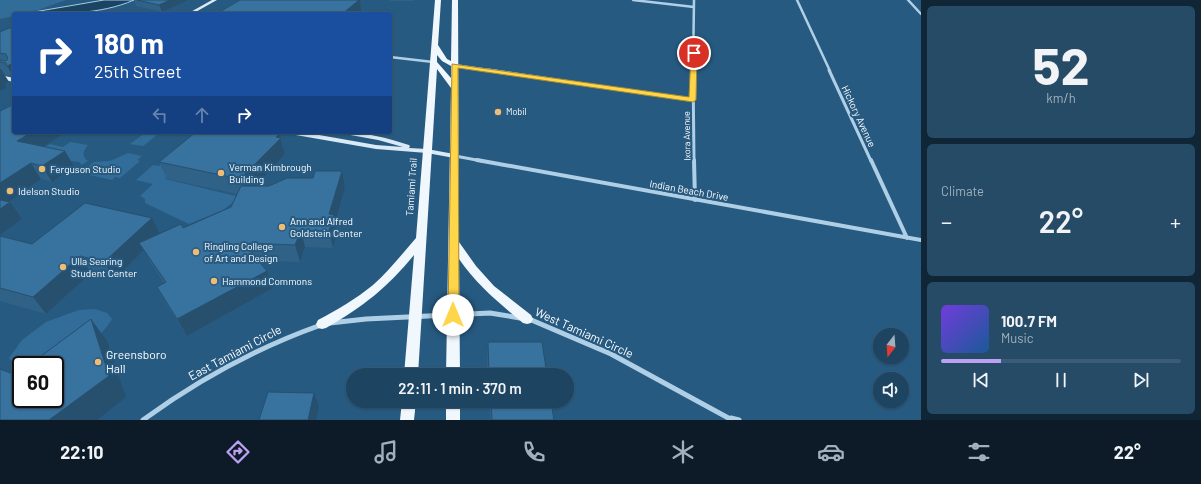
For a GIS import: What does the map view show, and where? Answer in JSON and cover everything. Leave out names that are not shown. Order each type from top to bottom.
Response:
[{"type":"main road","name":"Tamiami Trail","points":[[411,368],[438,0]]},
{"type":"main road","points":[[453,368],[455,0]]},
{"type":"main road","points":[[435,45],[444,60],[454,65]]},
{"type":"main road","points":[[433,62],[444,71],[446,78],[454,87]]},
{"type":"main road","points":[[322,324],[351,308],[377,288],[421,239]]},
{"type":"main road","points":[[454,243],[472,269],[490,289],[527,319]]},
{"type":"main road","points":[[407,420],[408,408]]},
{"type":"main road","points":[[453,408],[453,420]]},
{"type":"street","points":[[193,12],[215,0]]},
{"type":"street","points":[[633,0],[694,7]]},
{"type":"street","name":"Ixora Avenue","points":[[694,0],[693,100],[695,200]]},
{"type":"street","name":"Hickory Avenue","points":[[797,0],[907,238]]},
{"type":"street","points":[[908,0],[921,14]]},
{"type":"street","points":[[392,57],[433,62]]},
{"type":"street","points":[[454,65],[693,100]]},
{"type":"street","points":[[0,77],[12,80]]},
{"type":"street","points":[[301,134],[376,147],[427,151]]},
{"type":"street","points":[[356,134],[454,156]]},
{"type":"street","name":"Indian Beach Drive","points":[[454,156],[921,240]]},
{"type":"street","name":"West Tamiami Circle","points":[[415,316],[490,313],[527,319],[611,354],[732,419],[740,420]]},
{"type":"street","name":"East Tamiami Circle","points":[[143,420],[205,378],[285,337],[322,324],[366,319],[415,316]]},
{"type":"shaded area","points":[[0,0],[66,0],[38,10],[12,12],[12,16],[0,19]]},
{"type":"shaded area","points":[[104,0],[134,0],[107,9],[86,12],[34,12]]},
{"type":"shaded area","points":[[144,134],[157,135],[143,146],[130,144]]},
{"type":"shaded area","points":[[70,142],[88,145],[85,149],[84,157],[88,161],[81,165],[80,162],[53,159],[43,148],[50,144],[63,147]]},
{"type":"shaded area","points":[[128,153],[142,156],[137,160],[140,161],[120,178],[115,177],[112,180],[81,173],[94,162],[110,161]]},
{"type":"shaded area","points":[[164,162],[179,167],[165,179],[240,197],[223,210],[189,224],[145,203],[145,199],[140,196],[153,184],[136,180],[153,165],[159,166]]},
{"type":"shaded area","points":[[95,309],[107,313],[112,319],[92,342],[64,358],[64,356],[12,356],[12,362],[9,358],[22,340],[46,322],[79,310]]},
{"type":"building","points":[[137,0],[170,0],[159,5]]},
{"type":"building","points":[[240,0],[359,0],[344,12],[219,12]]},
{"type":"building","points":[[9,28],[12,29],[12,64],[7,66],[6,63],[0,62],[0,60],[6,61],[8,59],[6,54],[0,53],[0,32]]},
{"type":"building","points":[[12,105],[12,134],[29,134],[17,141],[65,151],[42,166],[31,163],[0,183],[0,111]]},
{"type":"building","points":[[194,134],[279,134],[276,137],[281,138],[240,179],[159,162]]},
{"type":"building","points":[[315,171],[342,171],[329,214],[334,215],[329,231],[301,230],[295,245],[243,243],[267,271],[177,319],[157,287],[166,282],[139,243],[181,224],[183,228],[231,207],[241,186],[269,186],[287,178],[313,178]]},
{"type":"building","points":[[0,200],[10,202],[0,209]]},
{"type":"building","points":[[85,203],[152,218],[104,262],[80,256],[33,297],[0,288],[0,236],[32,244]]},
{"type":"building","points":[[91,319],[109,376],[49,420],[0,420],[0,369],[12,374],[12,408],[64,408],[64,356],[41,356]]},
{"type":"building","points":[[488,342],[542,342],[546,368],[489,368]]},
{"type":"building","points":[[268,392],[314,393],[308,420],[259,420]]},
{"type":"building","points":[[491,408],[552,408],[554,420],[492,420]]},
{"type":"place","name":"Mobil","points":[[498,112]]},
{"type":"place","name":"Ferguson Studio","points":[[42,169]]},
{"type":"place","name":"Verman Kimbrough Building","points":[[221,173]]},
{"type":"place","name":"Idelson Studio","points":[[10,191]]},
{"type":"place","name":"Ann and Alfred Goldstein Center","points":[[282,227]]},
{"type":"place","name":"Ringling College of Art and Design","points":[[196,252]]},
{"type":"place","name":"Ulla Searing Student Center","points":[[63,267]]},
{"type":"place","name":"Hammond Commons","points":[[214,281]]},
{"type":"place","name":"Greensboro Hall","points":[[98,362]]},
{"type":"route","points":[[453,315],[454,65],[693,100],[694,53]]}]
